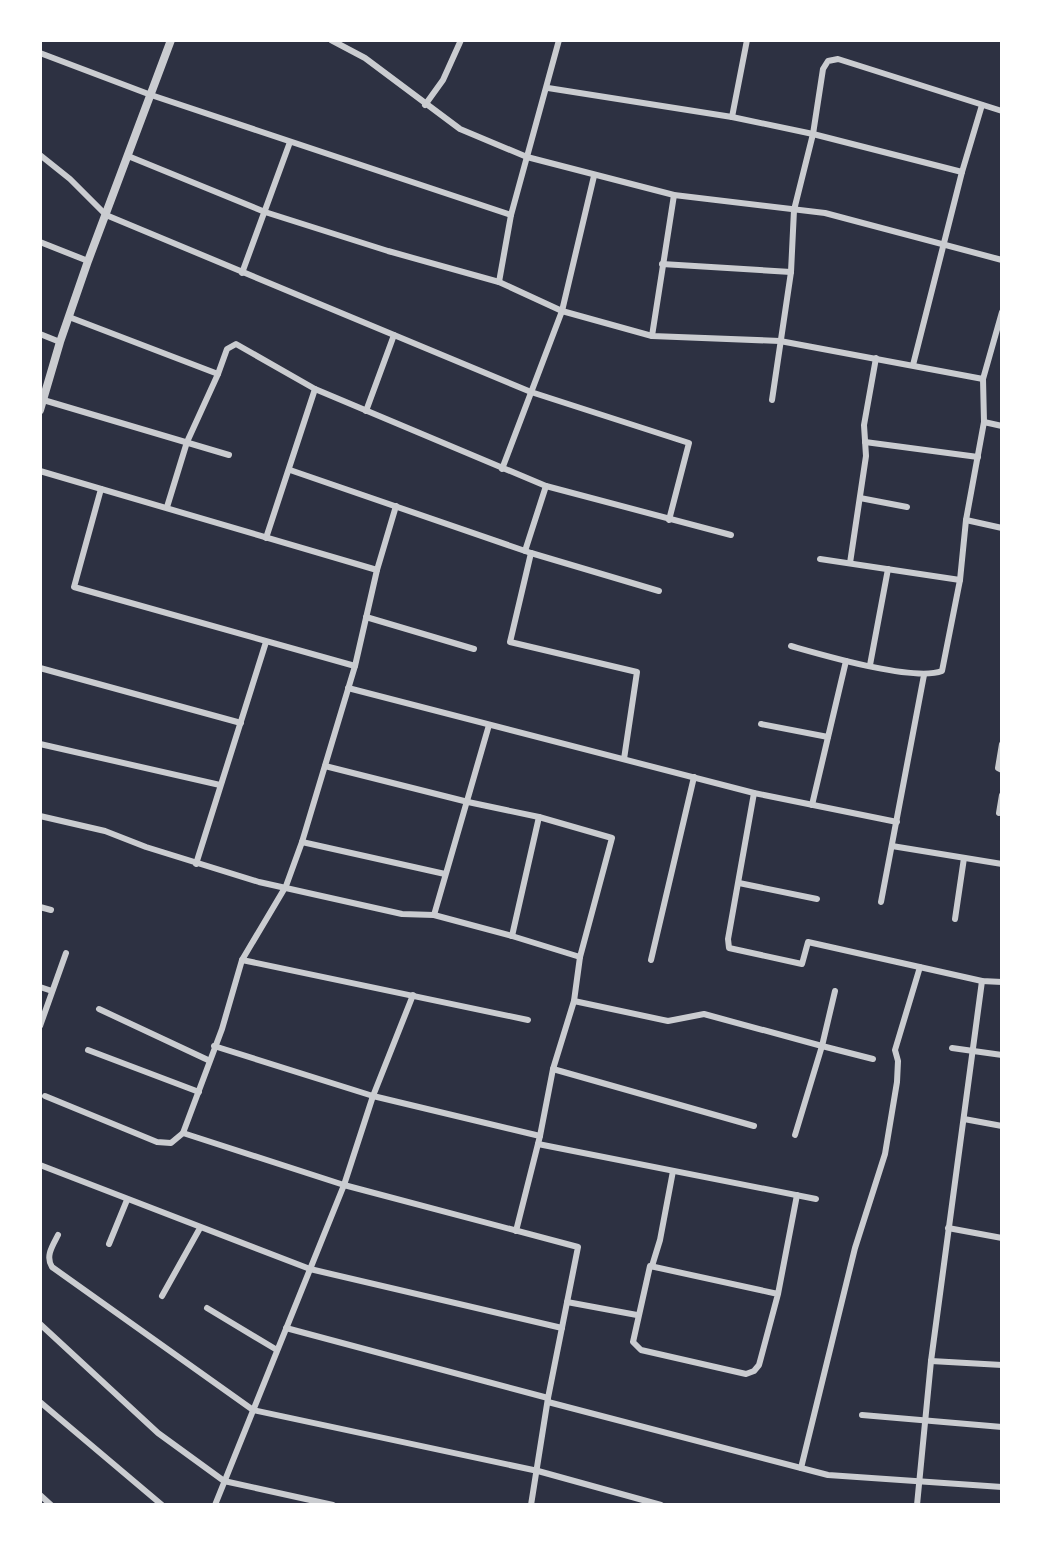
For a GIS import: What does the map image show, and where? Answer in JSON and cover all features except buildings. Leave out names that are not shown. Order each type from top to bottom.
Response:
[{"type":"street","points":[[40,410],[88,261],[171,40]]},
{"type":"street","points":[[331,40],[365,58],[460,129],[527,157],[674,195],[825,213],[1002,260]]},
{"type":"street","points":[[425,105],[443,80],[461,40]]},
{"type":"street","points":[[499,282],[510,215],[548,88],[559,40]]},
{"type":"street","points":[[732,117],[747,40]]},
{"type":"street","points":[[40,53],[151,95],[510,215]]},
{"type":"street","points":[[772,400],[791,272],[794,210],[813,134],[823,69],[828,61],[838,59],[1002,111]]},
{"type":"street","points":[[548,88],[732,117],[813,134],[962,172]]},
{"type":"street","points":[[913,365],[962,172],[982,105]]},
{"type":"street","points":[[242,272],[290,142]]},
{"type":"street","points":[[40,155],[70,179],[106,215],[531,392],[689,443],[669,520]]},
{"type":"street","points":[[128,156],[265,212],[388,251],[499,282],[562,311],[652,336],[779,341],[983,379]]},
{"type":"street","points":[[502,469],[562,311],[594,176]]},
{"type":"street","points":[[652,336],[674,195]]},
{"type":"street","points":[[40,242],[88,261]]},
{"type":"street","points":[[663,264],[791,272]]},
{"type":"street","points":[[791,646],[846,661],[924,675],[943,671],[984,422],[983,379],[1002,312]]},
{"type":"street","points":[[69,317],[218,374]]},
{"type":"street","points":[[40,334],[60,342]]},
{"type":"street","points":[[366,411],[394,335]]},
{"type":"street","points":[[167,507],[187,442],[227,348],[236,344],[315,389],[546,486],[731,535]]},
{"type":"street","points":[[992,345],[1002,347]]},
{"type":"street","points":[[850,563],[866,456],[864,425],[876,358]]},
{"type":"street","points":[[266,538],[315,389]]},
{"type":"street","points":[[42,400],[229,455]]},
{"type":"street","points":[[984,422],[1002,426]]},
{"type":"street","points":[[865,442],[978,457]]},
{"type":"street","points":[[290,470],[528,552],[659,592]]},
{"type":"street","points":[[40,471],[377,570]]},
{"type":"street","points":[[546,486],[528,552],[510,642],[637,672],[624,760]]},
{"type":"street","points":[[101,489],[74,587],[355,666]]},
{"type":"street","points":[[860,498],[908,506]]},
{"type":"street","points":[[45,1096],[157,1142],[172,1143],[183,1133],[243,960],[286,886],[302,842],[355,666],[377,570],[396,506]]},
{"type":"street","points":[[966,520],[1002,528]]},
{"type":"street","points":[[820,559],[960,580]]},
{"type":"street","points":[[870,665],[888,569]]},
{"type":"street","points":[[366,617],[474,649]]},
{"type":"street","points":[[196,864],[266,642]]},
{"type":"street","points":[[812,805],[846,661]]},
{"type":"street","points":[[40,668],[241,723]]},
{"type":"street","points":[[881,902],[924,675]]},
{"type":"street","points":[[348,688],[754,793],[897,822]]},
{"type":"street","points":[[761,724],[828,737]]},
{"type":"street","points":[[434,915],[489,725]]},
{"type":"street","points":[[40,744],[220,785]]},
{"type":"street","points":[[1002,744],[998,768],[1002,770]]},
{"type":"street","points":[[325,766],[539,817],[612,838],[580,957],[574,1001],[553,1069],[540,1136],[516,1231]]},
{"type":"street","points":[[651,960],[694,776]]},
{"type":"street","points":[[754,793],[729,948],[802,964],[808,942],[982,981],[1002,982]]},
{"type":"street","points":[[999,813],[1002,795]]},
{"type":"street","points":[[40,816],[105,831],[196,864],[259,882],[402,914],[434,915],[580,957]]},
{"type":"street","points":[[512,936],[539,817]]},
{"type":"street","points":[[302,842],[445,874]]},
{"type":"street","points":[[892,846],[1002,864]]},
{"type":"street","points":[[955,919],[964,858]]},
{"type":"street","points":[[739,883],[817,898]]},
{"type":"street","points":[[40,907],[51,910]]},
{"type":"street","points":[[40,1026],[66,953]]},
{"type":"street","points":[[243,960],[528,1020]]},
{"type":"street","points":[[802,1468],[855,1248],[885,1154],[897,1082],[898,1060],[895,1050],[920,967]]},
{"type":"street","points":[[916,1505],[931,1362],[982,981]]},
{"type":"street","points":[[40,987],[52,991]]},
{"type":"street","points":[[795,1135],[822,1046],[835,991]]},
{"type":"street","points":[[215,1505],[344,1185],[373,1096],[413,995]]},
{"type":"street","points":[[574,1001],[668,1021],[704,1014],[873,1059]]},
{"type":"street","points":[[99,1009],[208,1060]]},
{"type":"street","points":[[215,1046],[373,1096],[540,1136]]},
{"type":"street","points":[[952,1048],[1002,1055]]},
{"type":"street","points":[[88,1049],[199,1092]]},
{"type":"street","points":[[553,1069],[754,1126]]},
{"type":"street","points":[[964,1119],[1002,1126]]},
{"type":"street","points":[[183,1133],[344,1185],[578,1247],[531,1505]]},
{"type":"street","points":[[538,1144],[816,1199]]},
{"type":"street","points":[[40,1165],[310,1269],[562,1328]]},
{"type":"street","points":[[673,1171],[660,1240],[637,1315],[633,1342],[641,1350],[746,1374],[759,1365],[778,1294],[797,1195]]},
{"type":"street","points":[[109,1244],[127,1200]]},
{"type":"street","points":[[162,1296],[200,1228]]},
{"type":"street","points":[[948,1228],[1002,1238]]},
{"type":"street","points":[[58,1235],[49,1258],[52,1267],[253,1410],[538,1471],[661,1505]]},
{"type":"street","points":[[652,1266],[778,1294]]},
{"type":"street","points":[[567,1301],[637,1315]]},
{"type":"street","points":[[207,1308],[277,1350]]},
{"type":"street","points":[[40,1324],[158,1433],[224,1481],[333,1505]]},
{"type":"street","points":[[286,1328],[828,1475],[1002,1486]]},
{"type":"street","points":[[931,1362],[1002,1365]]},
{"type":"street","points":[[40,1402],[162,1505]]},
{"type":"street","points":[[862,1415],[1002,1427]]},
{"type":"street","points":[[40,1495],[51,1505]]}]
